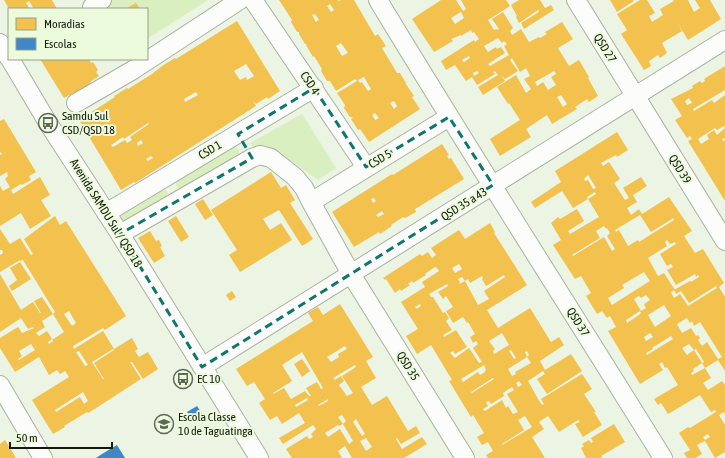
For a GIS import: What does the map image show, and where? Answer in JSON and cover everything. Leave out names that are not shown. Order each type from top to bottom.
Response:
[{"type":"street","points":[[148,53],[240,0]]},
{"type":"street","name":"CSD 4","points":[[253,0],[314,88],[366,167]]},
{"type":"street","name":"QSD 37","points":[[378,0],[449,117],[663,458]]},
{"type":"street","name":"QSD 27","points":[[576,0],[635,97]]},
{"type":"street","name":"QSD 35 a 43","points":[[202,367],[725,40]]},
{"type":"street","name":"Avenida SAMDU Sul / QSD 18","points":[[0,43],[8,56]]},
{"type":"street","name":"Avenida SAMDU Sul / QSD 18","points":[[10,60],[48,123],[120,234],[259,458]]},
{"type":"street","points":[[76,103],[129,64]]},
{"type":"street","name":"CSD 1","points":[[106,213],[314,88]]},
{"type":"street","name":"QSD 39","points":[[635,97],[725,242]]},
{"type":"street","name":"CSD 5","points":[[311,202],[449,117]]},
{"type":"street","points":[[120,234],[252,158],[238,134]]},
{"type":"street","name":"QSD 35","points":[[252,158],[260,155],[271,158],[295,177],[304,188],[351,274],[465,458]]},
{"type":"street","points":[[164,177],[178,200]]},
{"type":"street","points":[[0,385],[43,458]]},
{"type":"highlighted area","points":[[314,88],[366,167],[449,117],[493,185],[202,367],[120,234],[252,158],[238,134]]},
{"type":"green space","points":[[208,0],[148,38],[148,8],[108,8],[104,1]]},
{"type":"green space","points":[[302,114],[336,168],[318,180],[276,150],[254,149],[250,143]]},
{"type":"green space","points":[[234,145],[239,150],[237,157],[184,189],[177,187],[176,180]]},
{"type":"green space","points":[[163,188],[168,192],[166,199],[123,223],[118,218],[119,212]]},
{"type":"building: Moradias","points":[[4,0],[52,0],[56,8],[33,8],[29,1],[26,3],[29,8],[8,8]]},
{"type":"building: Moradias","points":[[279,0],[354,0],[375,36],[378,34],[386,46],[382,48],[397,73],[400,73],[406,83],[405,85],[406,84],[414,96],[412,97],[420,109],[369,142],[360,129],[358,130],[351,119],[353,117],[350,117],[344,108],[345,105],[337,93],[357,81],[355,79],[336,91],[330,81],[327,81],[321,71],[322,69],[306,45],[307,44],[305,44],[299,32],[297,32],[291,22],[292,20]],"holes":[[[330,4],[334,10],[331,12],[327,6]],[[315,14],[319,20],[316,22],[312,15]],[[341,43],[348,53],[342,56],[336,46]],[[364,77],[371,89],[368,91],[362,82],[360,83],[358,80]],[[394,101],[397,106],[394,109],[390,103]],[[375,113],[379,118],[375,120],[372,115]]]},
{"type":"building: Moradias","points":[[441,0],[456,0],[463,11],[466,9],[461,0],[506,0],[510,6],[488,20],[494,30],[499,29],[492,19],[503,12],[513,28],[510,31],[512,35],[521,29],[529,42],[547,34],[545,32],[562,22],[573,39],[558,48],[569,66],[579,60],[598,96],[589,102],[587,99],[575,107],[577,109],[552,124],[547,115],[526,129],[531,137],[500,156],[490,139],[520,120],[497,87],[516,75],[526,93],[531,89],[524,79],[530,76],[526,68],[520,72],[512,58],[510,60],[518,71],[505,79],[501,75],[505,81],[483,95],[478,87],[498,75],[495,71],[493,72],[495,74],[477,85],[472,77],[466,81],[455,65],[446,70],[441,61],[474,40],[475,42],[479,39],[474,32],[472,33],[471,30],[461,36],[451,39],[453,41],[434,52],[412,19]],"holes":[[[461,12],[464,18],[455,24],[451,18]],[[498,38],[502,43],[504,41],[507,44],[504,46],[509,55],[490,66],[488,64],[505,53],[501,47],[497,49],[496,47],[488,52],[484,46]],[[469,56],[470,58],[464,62],[462,60]],[[477,71],[479,73],[474,76],[473,73]],[[554,71],[556,74],[551,77],[556,85],[548,90],[543,82],[537,86],[535,82]],[[561,95],[567,104],[563,107],[557,97]]]},
{"type":"building: Moradias","points":[[519,0],[540,0],[545,8],[551,5],[554,10],[524,29],[521,23],[539,12],[538,10],[519,23],[511,5]]},
{"type":"building: Moradias","points":[[610,0],[633,0],[634,1],[617,12]]},
{"type":"building: Moradias","points":[[640,0],[647,0],[655,13],[649,16],[652,22],[663,15],[660,9],[674,1],[673,0],[688,0],[694,12],[700,8],[695,0],[710,0],[721,19],[688,40],[677,22],[682,31],[662,43],[667,53],[660,58],[658,55],[649,61],[651,66],[644,70],[621,34],[627,30],[617,14]]},
{"type":"building: Moradias","points":[[136,3],[139,8],[127,8]]},
{"type":"building: Moradias","points":[[237,21],[280,91],[268,99],[267,97],[256,104],[253,101],[256,106],[135,183],[134,182],[121,190],[79,120],[115,97],[114,96],[127,88],[128,89],[175,58],[176,59]],"holes":[[[246,64],[254,76],[247,80],[246,77],[240,80],[234,71]],[[196,92],[198,95],[185,102],[184,99]],[[148,123],[149,124],[130,137],[132,140],[127,143],[125,140],[113,147],[111,145],[123,137],[124,139]],[[141,140],[143,143],[138,146],[137,143]],[[151,156],[153,158],[148,161],[146,159]]]},
{"type":"building: Moradias","points":[[41,60],[90,60],[91,63],[93,62],[98,70],[96,72],[99,76],[90,82],[92,84],[74,95],[73,93],[64,98]]},
{"type":"building: Moradias","points":[[725,66],[725,90],[693,109],[694,111],[712,100],[714,103],[725,95],[725,127],[724,126],[717,130],[715,128],[698,139],[701,144],[709,139],[707,135],[714,130],[717,135],[725,128],[725,138],[722,139],[723,141],[725,140],[725,201],[688,141],[692,139],[690,136],[687,138],[675,120],[682,116],[671,99],[693,88],[692,86],[700,81],[702,83],[705,81],[704,79]],"holes":[[[689,98],[692,103],[687,105],[685,101]]]},
{"type":"building: Moradias","points":[[4,119],[36,172],[29,176],[31,180],[11,190],[13,194],[40,177],[50,195],[41,200],[51,216],[30,229],[21,213],[0,226],[0,186],[3,191],[10,187],[5,179],[8,176],[7,172],[0,176],[0,155],[2,154],[0,152],[0,121]]},
{"type":"building: Moradias","points":[[617,132],[628,150],[617,157],[616,155],[601,163],[603,166],[609,162],[620,179],[614,183],[625,200],[629,198],[623,188],[641,177],[647,186],[633,195],[637,202],[627,208],[631,215],[639,209],[642,214],[669,197],[692,231],[684,236],[695,253],[703,249],[724,283],[719,287],[725,297],[725,371],[718,360],[705,368],[711,378],[703,383],[708,390],[722,381],[725,385],[725,414],[724,412],[719,415],[725,425],[725,452],[715,458],[705,441],[697,445],[702,454],[695,458],[687,458],[684,453],[690,450],[679,433],[716,412],[715,410],[711,412],[700,395],[668,414],[661,403],[658,405],[654,399],[678,385],[667,367],[665,368],[662,362],[659,364],[663,370],[640,384],[608,331],[616,327],[610,316],[607,318],[602,311],[597,314],[586,296],[591,293],[581,276],[575,279],[553,245],[561,240],[551,223],[558,217],[560,219],[577,209],[584,221],[568,231],[570,234],[599,217],[588,199],[573,208],[562,191],[535,208],[531,202],[561,182],[555,171]],"holes":[[[588,175],[596,188],[593,189],[588,180],[585,181],[584,179]],[[595,192],[596,194],[588,199],[587,197]],[[640,215],[651,232],[673,218],[674,220],[639,242],[638,240],[628,246],[619,230],[616,232],[615,230]],[[604,226],[610,233],[607,236],[615,249],[612,251],[604,237],[573,256],[572,255],[600,238],[596,231]],[[667,240],[670,244],[675,242],[676,244],[660,254],[667,266],[671,264],[673,267],[667,270],[676,285],[695,274],[696,277],[698,275],[699,277],[675,290],[664,273],[658,276],[648,258],[667,246],[665,242]],[[644,272],[650,281],[612,305],[608,298],[624,288],[622,285]],[[716,286],[717,288],[688,306],[680,294],[674,298],[671,292],[674,290],[676,294],[681,291],[689,303]],[[646,295],[650,300],[644,304],[646,308],[641,311],[634,299],[639,296],[641,298]],[[664,305],[671,316],[655,327],[648,315]],[[640,311],[641,313],[639,315],[627,323],[626,320]],[[687,318],[690,323],[692,321],[694,326],[700,322],[722,357],[718,359],[707,342],[702,346],[698,340],[700,338],[698,335],[696,336],[691,328],[682,333],[677,324]],[[650,333],[653,337],[646,341],[644,337]],[[671,336],[673,339],[647,355],[646,353],[653,349],[652,348]],[[689,344],[694,350],[687,355],[682,348]],[[696,349],[704,362],[702,363],[694,350]],[[702,363],[705,368],[692,375],[691,373],[694,371],[693,369]],[[708,434],[710,437],[705,440],[703,437]]]},
{"type":"building: Moradias","points":[[442,144],[449,155],[447,156],[449,159],[451,158],[464,179],[415,209],[416,212],[405,218],[403,217],[380,234],[379,232],[354,247],[332,212],[392,174],[393,175]],"holes":[[[374,198],[376,201],[373,203],[371,199]],[[382,211],[384,214],[378,217],[376,215]]]},
{"type":"building: Moradias","points":[[271,172],[281,188],[286,185],[295,200],[290,203],[313,239],[302,246],[279,210],[263,219],[270,230],[281,223],[292,240],[240,272],[229,255],[237,250],[211,210]]},
{"type":"building: Moradias","points":[[203,199],[213,215],[205,220],[195,204]]},
{"type":"building: Moradias","points":[[55,216],[60,225],[66,221],[126,316],[105,330],[103,328],[73,346],[74,349],[103,331],[114,349],[132,338],[138,349],[135,351],[139,357],[148,352],[158,369],[143,379],[132,362],[130,362],[141,379],[53,434],[32,400],[69,377],[65,371],[60,374],[57,370],[49,375],[39,357],[15,372],[0,348],[0,338],[18,327],[22,333],[34,328],[28,329],[21,318],[0,332],[0,274],[21,310],[33,302],[41,313],[34,301],[42,297],[53,314],[55,312],[23,260],[20,260],[0,272],[0,255],[3,253],[2,250],[0,250],[0,229],[10,244],[20,238],[31,255],[33,254],[24,239]],"holes":[[[69,311],[76,323],[72,326],[64,314]],[[53,314],[64,332],[52,340],[53,341],[49,344],[48,342],[52,339],[47,331],[39,336],[36,333],[45,327],[42,321]],[[31,344],[35,350],[19,360],[18,359],[22,356],[19,351]],[[113,349],[114,350],[94,363],[103,379],[92,362]],[[79,351],[88,365],[85,366],[76,352]],[[83,392],[88,401],[84,404],[80,397],[56,412],[55,410]]]},
{"type":"building: Moradias","points":[[176,216],[189,237],[181,242],[168,221]]},
{"type":"building: Moradias","points":[[490,223],[495,232],[494,233],[527,285],[487,310],[498,328],[530,308],[551,342],[559,337],[564,345],[540,361],[545,370],[571,354],[582,371],[547,394],[537,379],[545,374],[543,371],[528,381],[542,405],[544,404],[541,399],[582,374],[592,389],[584,394],[596,412],[594,412],[602,425],[583,437],[575,424],[580,422],[578,420],[559,432],[548,416],[539,422],[544,429],[532,437],[545,458],[488,458],[486,455],[493,451],[488,442],[482,445],[477,437],[484,433],[473,415],[471,417],[449,381],[452,380],[431,345],[417,354],[406,336],[418,329],[401,302],[425,287],[422,282],[439,271],[437,268],[435,267],[425,274],[426,275],[413,283],[412,281],[408,284],[410,285],[395,293],[386,279],[385,280],[383,278],[420,254],[422,256],[428,252],[432,258],[436,255],[431,248],[459,230],[465,239]],"holes":[[[459,264],[462,269],[455,273],[452,268]],[[504,275],[505,277],[484,291],[489,299],[478,305],[465,281],[468,279],[470,283],[482,276],[486,286]],[[462,277],[465,281],[459,284],[460,282],[458,279]],[[447,284],[448,286],[438,292],[443,299],[446,296],[453,307],[446,311],[453,323],[463,317],[467,323],[468,322],[475,334],[470,337],[473,343],[476,341],[478,344],[473,348],[482,362],[479,363],[469,348],[455,358],[450,353],[453,351],[455,354],[467,347],[456,330],[444,337],[443,335],[452,330],[446,321],[449,318],[445,312],[443,313],[433,297],[429,294]],[[420,304],[421,306],[417,309],[415,307]],[[502,333],[509,345],[494,354],[493,351],[495,349],[489,341]],[[511,350],[516,358],[514,359],[509,351]],[[527,351],[529,355],[527,357],[525,352]],[[527,357],[531,363],[515,372],[516,374],[512,376],[508,369]],[[484,365],[486,370],[485,372],[480,375],[478,372],[463,382],[461,379]],[[493,378],[494,379],[472,393],[471,392]],[[519,381],[522,385],[518,387],[516,383]],[[512,387],[514,390],[507,394],[518,412],[513,414],[508,406],[506,408],[502,400],[485,411],[483,409],[488,406],[486,402],[489,401],[491,404],[504,396],[503,393]],[[525,416],[532,427],[502,444],[524,430],[518,420]]]},
{"type":"building: Moradias","points":[[150,231],[156,241],[159,240],[162,246],[160,247],[165,256],[154,263],[138,238]]},
{"type":"building: Moradias","points":[[20,262],[31,279],[12,291],[9,286],[17,280],[10,268]]},
{"type":"building: Moradias","points":[[232,291],[236,297],[230,301],[226,295]]},
{"type":"building: Moradias","points":[[340,304],[373,357],[366,361],[376,378],[361,387],[372,405],[387,396],[408,431],[416,426],[420,433],[401,444],[397,438],[396,439],[402,449],[422,437],[427,444],[404,458],[352,458],[345,446],[338,451],[342,458],[292,458],[286,449],[307,436],[309,439],[313,437],[311,434],[316,429],[313,425],[283,444],[279,438],[305,423],[299,413],[282,424],[277,416],[270,420],[259,403],[265,399],[254,382],[247,386],[236,369],[313,321],[308,313],[318,307],[323,315]],"holes":[[[345,346],[347,349],[338,354],[339,357],[331,362],[327,357]],[[302,352],[323,388],[321,389],[317,382],[306,388],[311,396],[309,396],[305,391],[291,399],[284,388],[273,394],[292,381],[282,365]],[[355,365],[356,367],[342,376],[353,393],[347,396],[339,385],[344,381],[341,376],[335,380],[333,378]],[[307,398],[308,400],[296,407],[295,405]],[[328,399],[328,401],[319,406],[318,405]],[[342,415],[346,421],[343,424],[338,417]],[[356,419],[365,434],[362,436],[353,422]],[[343,424],[353,441],[349,444],[340,429],[328,437],[325,433],[338,425]],[[366,438],[372,447],[366,451],[360,441]]]},
{"type":"building: Moradias","points":[[302,359],[310,371],[302,377],[294,364]]},
{"type":"building: Moradias","points":[[614,424],[625,442],[601,456],[602,458],[586,458],[581,448],[584,446],[582,444],[589,440],[591,443],[593,442],[591,438]]},
{"type":"building: Moradias","points":[[5,440],[16,458],[0,458],[0,444]]},
{"type":"building: Escolas","points":[[197,406],[203,415],[194,423],[187,412]]},
{"type":"building: Escolas","points":[[117,445],[125,458],[96,458],[102,454]]},
{"type":"place","name":"Samdu Sul CSD/QSD 18","points":[[48,123]]},
{"type":"place","name":"EC 10","points":[[183,379]]},
{"type":"place","name":"Escola Classe 10 de Taguatinga","points":[[164,424]]}]
